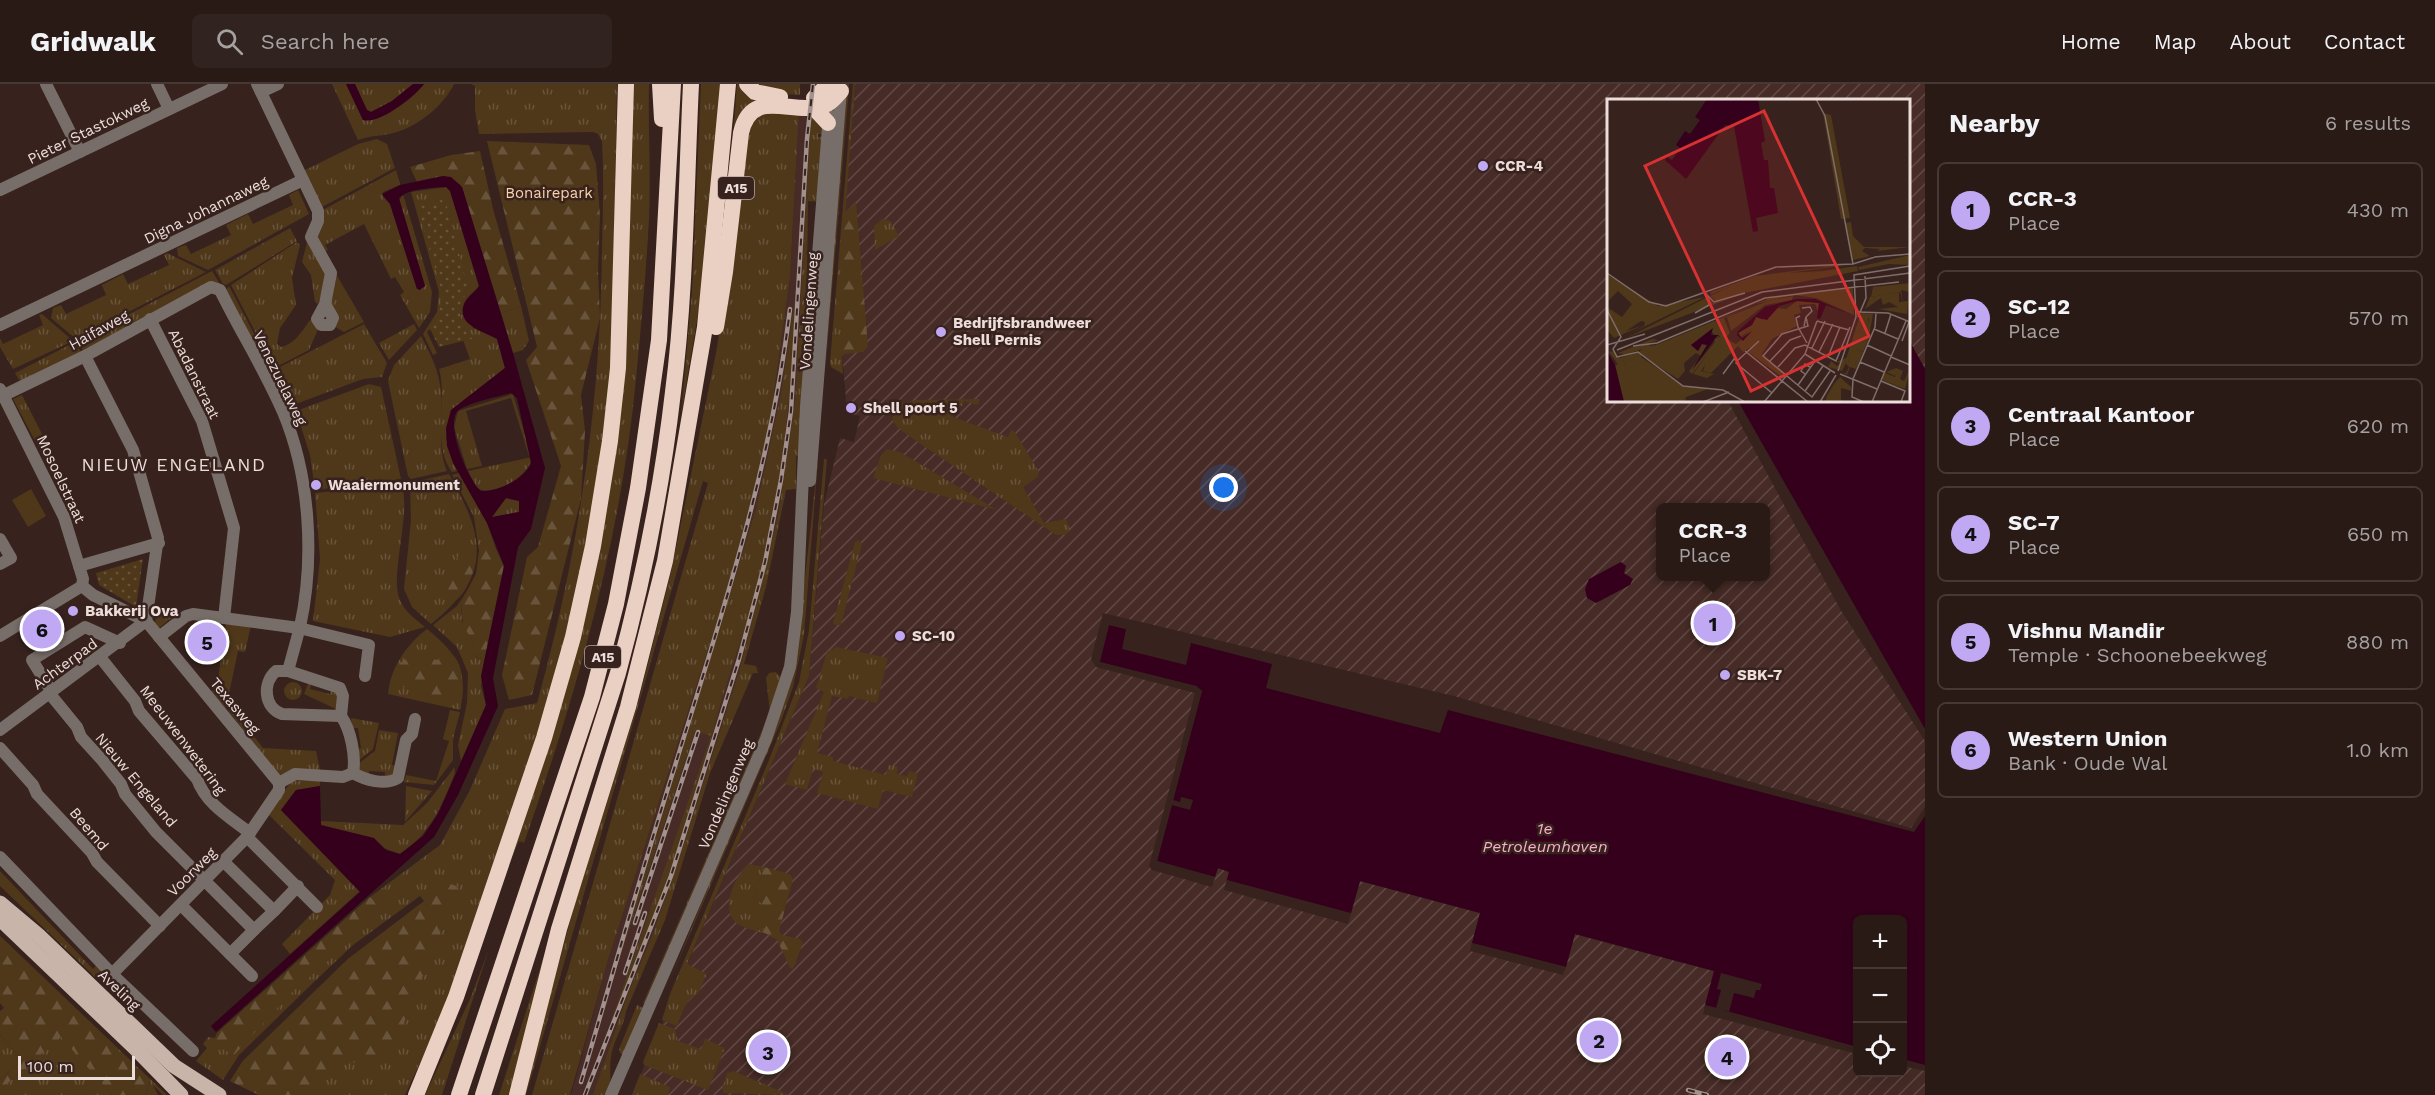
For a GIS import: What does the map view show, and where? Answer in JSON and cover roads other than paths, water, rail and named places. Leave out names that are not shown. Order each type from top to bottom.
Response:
[{"type":"highway","name":"A15","points":[[417,1095],[456,997],[544,738],[573,636],[591,557],[606,472],[618,368],[626,84]]},
{"type":"highway","name":"A15","points":[[660,84],[667,201]]},
{"type":"highway","name":"A15","points":[[459,1095],[592,697],[616,604],[638,488],[659,340],[672,84]]},
{"type":"highway","name":"A15","points":[[483,1095],[618,673],[635,610],[660,490],[674,390],[691,84]]},
{"type":"highway","name":"A15","points":[[517,1095],[559,929],[648,634],[681,471],[705,327],[728,84]]},
{"type":"highway","name":"A15","points":[[747,84],[755,92],[764,95],[813,103]]},
{"type":"highway","name":"A15","points":[[681,471],[705,385],[714,338],[725,272],[743,123],[749,112],[761,105],[813,103],[834,97]]},
{"type":"highway","name":"A15","points":[[660,490],[675,458],[713,250]]},
{"type":"main road","name":"Aveling","points":[[0,903],[38,935],[174,1066],[215,1094]]},
{"type":"main road","name":"Aveling","points":[[0,919],[143,1055],[181,1095]]},
{"type":"street","points":[[46,84],[80,152]]},
{"type":"street","points":[[157,84],[169,109]]},
{"type":"street","name":"Pieter Stastokweg","points":[[0,190],[222,84]]},
{"type":"street","points":[[278,84],[259,88],[318,214],[311,237],[331,273],[325,304]]},
{"type":"street","name":"Vondelingenweg","points":[[611,1095],[766,739],[785,686],[795,630],[802,539],[807,520],[819,375],[834,97]]},
{"type":"street","name":"Digna Johannaweg","points":[[0,325],[303,180]]},
{"type":"street","name":"Haifaweg","points":[[1,394],[85,356],[211,287]]},
{"type":"street","name":"Venezuelaweg","points":[[211,287],[220,290],[267,379],[282,411],[297,454],[308,543],[299,628],[288,671]]},
{"type":"street","name":"Abadanstraat","points":[[150,319],[202,421],[234,528],[224,618]]},
{"type":"street","points":[[85,356],[133,450],[159,543],[146,621]]},
{"type":"street","name":"Mosoelstraat","points":[[1,394],[64,517],[79,566],[82,586]]},
{"type":"street","points":[[0,539],[11,558],[0,564]]},
{"type":"street","points":[[79,566],[159,543]]},
{"type":"street","points":[[2,631],[82,586]]},
{"type":"street","name":"Texasweg","points":[[82,586],[93,595],[146,621],[279,783]]},
{"type":"street","points":[[159,637],[189,614],[299,628],[369,645],[365,676]]},
{"type":"street","name":"Achterpad","points":[[0,730],[120,643],[146,621]]},
{"type":"street","name":"Nieuw Engeland","points":[[120,643],[86,627],[32,660],[51,693],[77,727],[81,737],[102,760],[150,824],[254,930]]},
{"type":"street","name":"Meeuwenwetering","points":[[100,657],[135,701],[139,711],[197,779],[200,788],[214,806],[249,835],[317,906]]},
{"type":"street","points":[[341,716],[282,714],[274,710],[268,701],[270,678],[276,671],[288,671],[340,688],[342,693],[341,716],[347,728],[355,765],[353,773]]},
{"type":"street","points":[[353,773],[366,780],[397,779],[415,719]]},
{"type":"street","name":"Beemd","points":[[0,748],[33,785],[37,794],[92,853],[110,876],[160,926]]},
{"type":"street","points":[[279,783],[295,774],[344,777],[353,773]]},
{"type":"street","name":"Voorweg","points":[[112,974],[249,835],[279,790],[279,783]]},
{"type":"street","name":"Aveling","points":[[0,857],[112,974],[193,1051]]},
{"type":"street","points":[[223,861],[274,911]]},
{"type":"street","points":[[230,954],[298,886]]},
{"type":"street","points":[[181,905],[252,976]]},
{"type":"street","name":"Vondelingenweg","points":[[620,1095],[666,980],[674,951]]},
{"type":"water","points":[[346,84],[355,84],[367,110],[371,112],[392,101],[413,84],[424,84],[396,109],[378,118],[363,120]]},
{"type":"water","points":[[443,176],[451,177],[462,187],[513,353],[545,468],[531,529],[518,547],[493,678],[498,706],[458,795],[434,837],[216,1032],[211,1026],[360,892],[281,810],[296,790],[320,786],[321,825],[374,838],[386,850],[400,854],[423,836],[438,814],[486,705],[481,676],[504,566],[487,523],[453,463],[447,446],[446,428],[451,410],[505,368],[497,339],[473,327],[464,318],[464,304],[479,286],[450,191],[446,187],[421,189],[399,198],[425,286],[420,290],[417,289],[390,204],[382,194],[400,185]],"holes":[[[511,393],[517,398],[531,463],[523,474],[510,483],[481,491],[470,476],[460,453],[456,441],[454,419],[457,412],[467,406]],[[506,498],[519,501],[519,512],[492,517]]]},
{"type":"water","points":[[1910,342],[1925,369],[1925,729],[1739,402],[1910,402]]},
{"type":"water","points":[[1621,562],[1626,566],[1624,573],[1633,579],[1630,585],[1596,603],[1587,598],[1585,589],[1589,579]]},
{"type":"water","name":"1e Petroleumhaven","points":[[1109,625],[1126,629],[1122,649],[1186,665],[1191,643],[1272,664],[1266,688],[1440,733],[1448,710],[1914,832],[1925,816],[1925,1065],[1907,1060],[1907,915],[1853,915],[1853,1046],[1705,1005],[1714,971],[1575,934],[1566,967],[1472,943],[1480,913],[1360,881],[1351,913],[1227,880],[1229,872],[1218,868],[1215,877],[1157,861],[1202,691],[1196,686],[1099,662]]},
{"type":"railway","points":[[585,1095],[671,876],[739,659],[765,562],[781,480],[791,411],[807,139],[813,84]]},
{"type":"railway","points":[[581,1082],[742,542],[770,427],[790,309]]},
{"type":"railway","points":[[635,923],[698,732]]},
{"type":"railway","points":[[625,973],[645,913]]},
{"type":"railway","points":[[1688,1090],[1707,1095]]},
{"type":"place","name":"CCR-4","points":[[1483,166]]},
{"type":"place","name":"Bedrijfsbrandweer Shell Pernis","points":[[941,332]]},
{"type":"place","name":"Shell poort 5","points":[[851,408]]},
{"type":"place","name":"Waaiermonument","points":[[316,485]]},
{"type":"place","name":"Bakkerij Ova","points":[[73,611]]},
{"type":"place","name":"CCR-3","points":[[1713,623]]},
{"type":"place","name":"Western Union","points":[[42,629]]},
{"type":"place","name":"SC-10","points":[[900,636]]},
{"type":"place","name":"Vishnu Mandir","points":[[207,642]]},
{"type":"place","name":"SBK-7","points":[[1725,675]]},
{"type":"place","name":"SC-12","points":[[1599,1040]]},
{"type":"place","name":"Centraal Kantoor","points":[[768,1052]]},
{"type":"place","name":"SC-7","points":[[1727,1057]]},
{"type":"district","name":"NIEUW ENGELAND","points":[[174,465]]},
{"type":"park label","name":"Bonairepark","points":[[549,193]]}]
